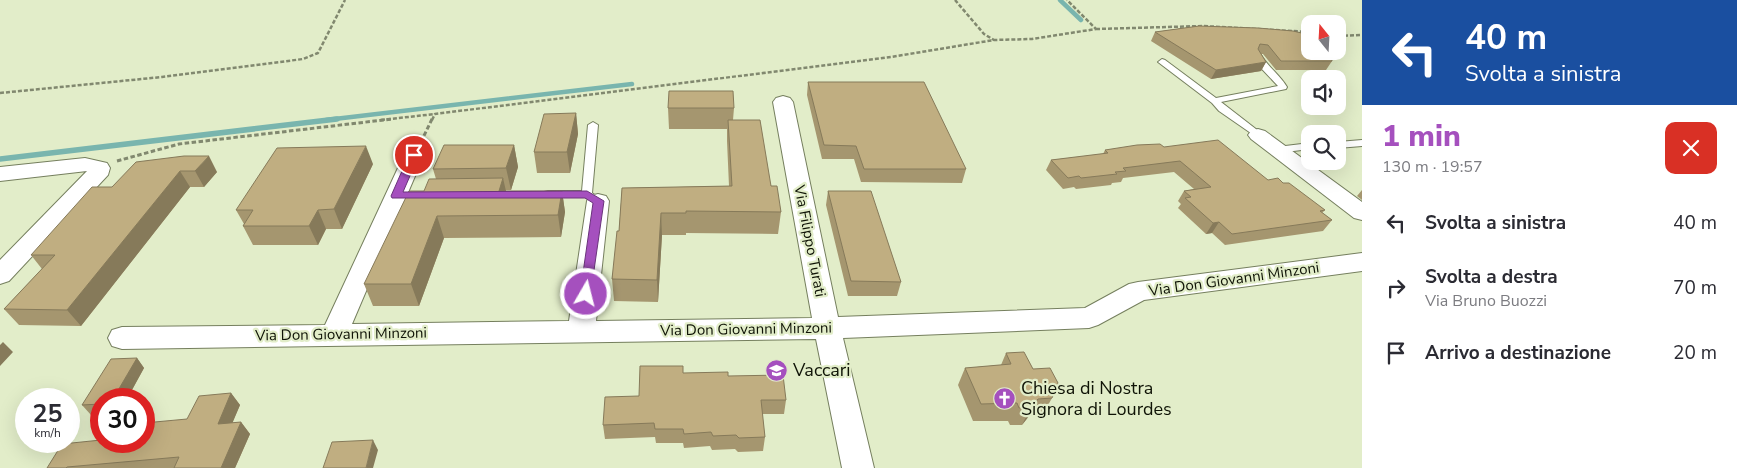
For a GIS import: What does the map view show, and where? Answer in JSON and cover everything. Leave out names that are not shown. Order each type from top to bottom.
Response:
[{"type":"street","name":"Via Filippo Turati","points":[[783,102],[827,328],[858,468]]},
{"type":"street","points":[[1258,135],[1362,213]]},
{"type":"street","points":[[334,334],[401,196],[414,155]]},
{"type":"street","points":[[0,174],[85,164],[92,177],[0,275]]},
{"type":"street","points":[[581,332],[593,198]]},
{"type":"street","name":"Via Don Giovanni Minzoni","points":[[122,338],[827,328],[1089,318],[1138,291],[1362,262]]},
{"type":"lane","points":[[1215,101],[1230,97],[1264,93],[1283,87],[1279,78],[1262,66],[1258,57]]},
{"type":"lane","points":[[1162,62],[1258,135]]},
{"type":"lane","points":[[539,195],[593,198],[593,125]]},
{"type":"lane","points":[[1346,144],[1362,143]]},
{"type":"lane","points":[[1276,150],[1301,147]]},
{"type":"path","points":[[0,93],[162,77],[303,59],[318,53],[345,0]]},
{"type":"path","points":[[955,0],[984,34],[994,40]]},
{"type":"path","points":[[1068,0],[1096,29]]},
{"type":"path","points":[[92,177],[122,160],[179,144],[882,58],[994,40],[1032,39],[1096,29],[1156,25],[1301,31]]},
{"type":"path","points":[[1346,36],[1362,35]]},
{"type":"path","points":[[414,155],[435,114]]},
{"type":"building","points":[[1199,26],[1293,31],[1301,33],[1301,60],[1332,61],[1281,61],[1268,45],[1260,44],[1258,49],[1266,62],[1216,70],[1155,32]]},
{"type":"building","points":[[808,82],[924,82],[966,169],[864,169],[856,146],[824,145]]},
{"type":"building","points":[[669,91],[733,91],[734,108],[668,108]]},
{"type":"building","points":[[576,113],[567,152],[534,152],[544,114]]},
{"type":"building","points":[[728,120],[760,120],[771,186],[777,186],[781,212],[686,211],[686,213],[661,213],[657,280],[612,279],[617,231],[619,231],[622,188],[732,186]]},
{"type":"building","points":[[1218,140],[1268,180],[1278,178],[1283,183],[1289,183],[1325,210],[1320,211],[1332,220],[1232,234],[1219,222],[1213,223],[1185,198],[1191,197],[1184,191],[1211,187],[1180,161],[1123,168],[1126,171],[1115,172],[1117,174],[1068,178],[1051,160],[1108,153],[1105,150],[1137,145],[1160,144],[1164,147]]},
{"type":"building","points":[[444,145],[514,145],[506,168],[433,169]]},
{"type":"building","points":[[366,146],[334,209],[318,210],[309,226],[243,226],[253,210],[236,210],[277,148]]},
{"type":"building","points":[[184,156],[209,156],[195,171],[180,171],[67,310],[4,309],[55,255],[31,255],[92,187],[112,187],[136,162]]},
{"type":"building","points":[[503,178],[499,191],[562,191],[558,215],[437,216],[411,284],[364,284],[409,191],[424,191],[429,179]]},
{"type":"building","points":[[828,191],[871,191],[901,282],[851,281]]},
{"type":"building","points":[[1024,352],[1033,369],[1050,368],[1058,383],[1052,398],[1038,399],[1031,407],[1019,408],[1017,403],[981,404],[965,368],[1011,364],[1006,353]]},
{"type":"building","points":[[137,358],[119,388],[93,388],[111,359]]},
{"type":"building","points":[[640,366],[683,366],[683,373],[728,372],[728,376],[783,375],[786,400],[761,400],[765,437],[713,436],[711,432],[684,434],[683,429],[655,429],[654,423],[603,425],[605,397],[639,396]]},
{"type":"building","points":[[90,392],[90,405],[82,405]]},
{"type":"building","points":[[231,393],[218,424],[241,422],[221,468],[174,468],[179,457],[66,468],[47,468],[56,453],[80,453],[80,442],[90,441],[90,453],[155,453],[155,422],[187,419],[199,396]]},
{"type":"building","points":[[373,440],[366,468],[323,468],[332,442]]},
{"type":"waterway","points":[[1060,0],[1081,20]]},
{"type":"waterway","points":[[326,120],[632,84]]},
{"type":"waterway","points":[[0,159],[337,119]]},
{"type":"place","name":"Vaccari","points":[[777,370]]},
{"type":"place","name":"Chiesa di Nostra Signora di Lourdes","points":[[1005,398]]},
{"type":"route","points":[[414,155],[396,196],[587,194],[598,201],[586,294]]}]
